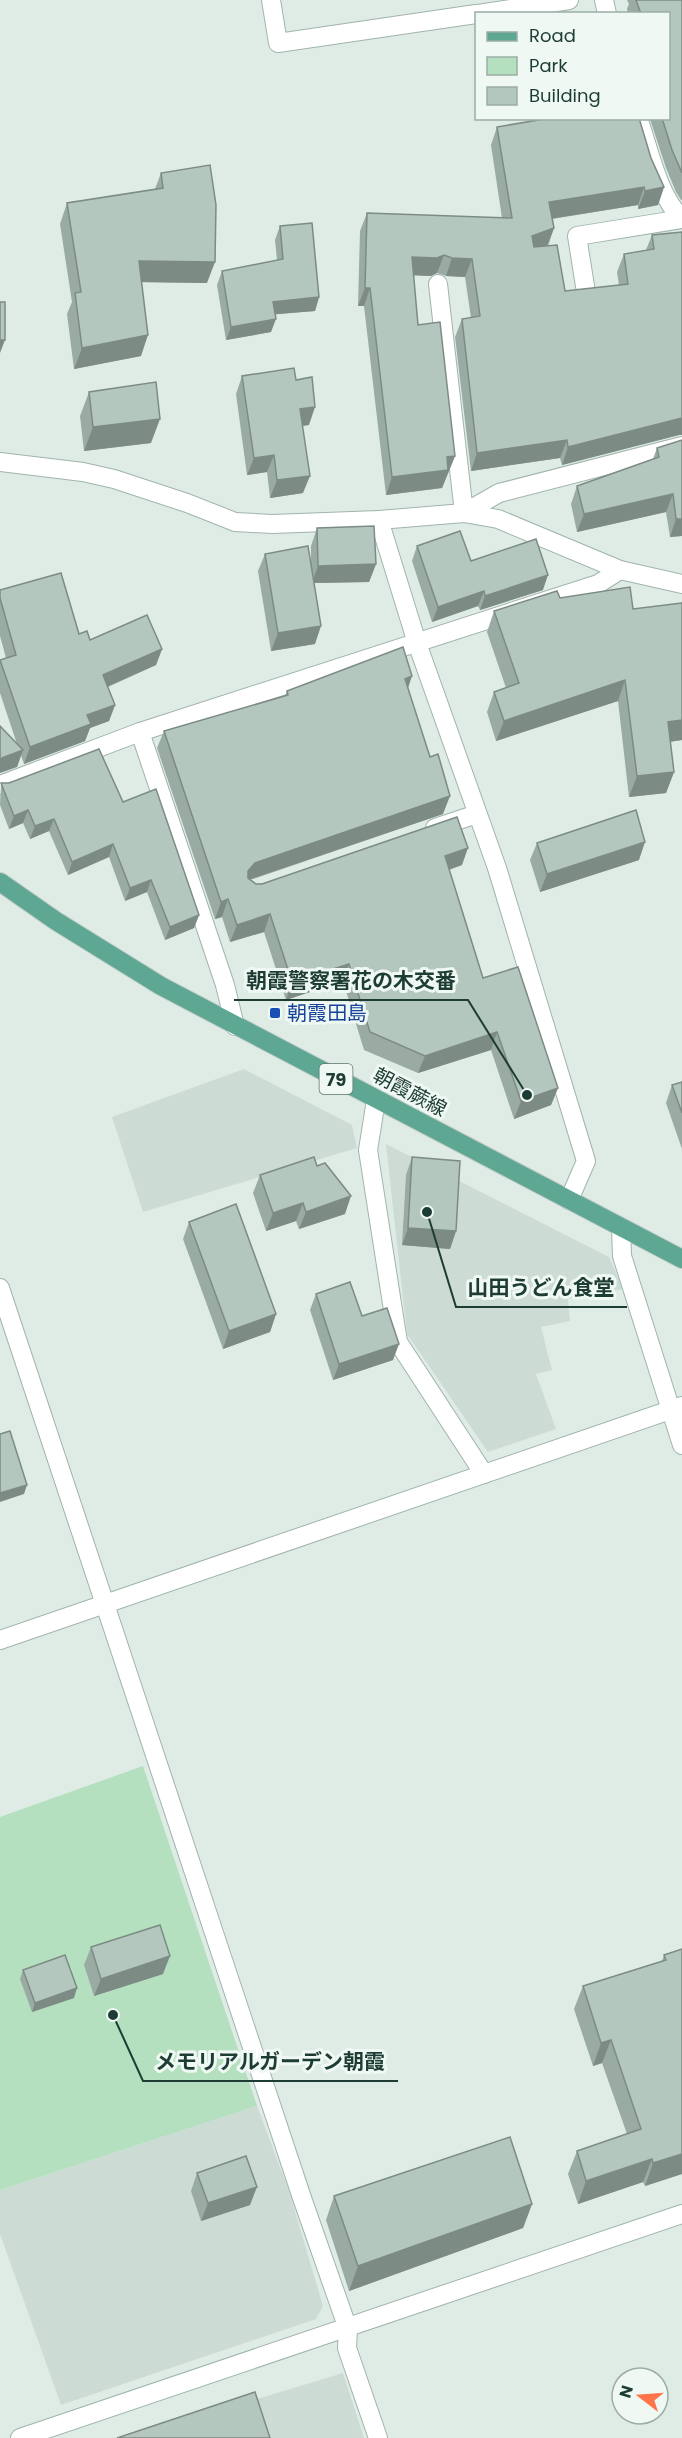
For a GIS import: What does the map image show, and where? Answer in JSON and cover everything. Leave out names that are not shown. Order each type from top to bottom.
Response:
[{"type":"main road","name":"朝霞蕨線","points":[[0,882],[104,952],[235,1026],[682,1259]]},
{"type":"street","points":[[271,0],[278,43],[475,14]]},
{"type":"street","points":[[490,12],[569,0]]},
{"type":"street","points":[[639,120],[664,192],[672,208],[682,219]]},
{"type":"street","points":[[585,286],[577,236],[682,219]]},
{"type":"street","points":[[438,284],[464,513]]},
{"type":"street","points":[[464,513],[499,493],[682,446]]},
{"type":"street","points":[[0,462],[83,472],[114,479],[187,502],[235,522],[272,524],[379,520],[464,513],[498,519],[620,570],[682,584]]},
{"type":"street","points":[[379,520],[417,643],[497,868],[586,1161],[569,1200]]},
{"type":"street","points":[[0,785],[140,732],[598,584],[620,570]]},
{"type":"street","points":[[140,732],[225,986],[235,1026]]},
{"type":"street","points":[[421,833],[477,814]]},
{"type":"street","points":[[376,1100],[368,1150],[398,1342],[484,1474]]},
{"type":"street","points":[[621,1228],[622,1256],[676,1408],[682,1446]]},
{"type":"street","points":[[0,1288],[302,2198],[348,2329],[347,2348],[378,2438]]},
{"type":"street","points":[[0,1640],[105,1606],[676,1408]]},
{"type":"street","points":[[20,2438],[348,2329],[682,2214]]},
{"type":"shaded area","points":[[244,1069],[352,1125],[357,1148],[143,1212],[112,1117]]},
{"type":"shaded area","points":[[386,1144],[609,1257],[623,1289],[568,1299],[570,1321],[541,1327],[552,1370],[536,1374],[556,1429],[488,1452],[407,1334]]},
{"type":"shaded area","points":[[257,2106],[289,2191],[323,2306],[316,2319],[61,2405],[0,2234],[0,2190]]},
{"type":"shaded area","points":[[343,2373],[364,2438],[129,2438]]},
{"type":"green space","points":[[143,1766],[257,2106],[0,2190],[0,1817]]},
{"type":"building","points":[[636,0],[682,0],[682,173],[663,120],[670,120],[670,12],[640,12]]},
{"type":"building","points":[[538,120],[640,120],[651,158],[664,187],[645,191],[644,187],[549,202],[554,228],[532,236],[534,247],[557,245],[565,291],[628,284],[624,254],[654,249],[652,235],[682,232],[682,418],[568,447],[567,440],[477,453],[462,319],[480,316],[472,259],[452,258],[444,255],[437,258],[412,257],[418,325],[440,322],[455,456],[447,457],[448,470],[392,477],[370,288],[365,288],[367,213],[512,218],[497,127]]},
{"type":"building","points":[[210,165],[216,205],[215,262],[139,261],[148,335],[82,348],[75,293],[81,292],[67,203],[163,188],[161,173]]},
{"type":"building","points":[[312,223],[319,297],[273,302],[276,319],[231,327],[222,271],[283,259],[280,226]]},
{"type":"building","points":[[0,302],[5,302],[5,340],[0,340]]},
{"type":"building","points":[[294,368],[296,380],[312,377],[315,407],[300,409],[310,476],[277,480],[274,455],[254,458],[242,376]]},
{"type":"building","points":[[156,382],[160,419],[93,427],[89,392]]},
{"type":"building","points":[[682,440],[682,519],[676,519],[673,494],[584,514],[577,486],[659,457],[657,448]]},
{"type":"building","points":[[374,526],[376,564],[318,566],[317,528]]},
{"type":"building","points":[[460,531],[471,561],[536,539],[548,575],[485,596],[484,591],[438,607],[417,546]]},
{"type":"building","points":[[308,546],[321,626],[278,633],[265,554]]},
{"type":"building","points":[[61,573],[79,634],[87,631],[90,640],[147,615],[162,649],[103,675],[115,705],[87,715],[91,724],[30,747],[0,660],[16,655],[0,598],[0,590]]},
{"type":"building","points":[[630,587],[633,609],[682,603],[682,720],[668,722],[674,772],[637,776],[625,680],[504,721],[494,692],[519,683],[494,611],[557,591],[560,598]]},
{"type":"building","points":[[403,647],[412,676],[405,679],[430,757],[438,754],[450,796],[255,863],[248,871],[248,878],[256,884],[262,884],[457,817],[468,848],[445,856],[483,978],[518,967],[558,1088],[521,1101],[497,1032],[425,1056],[370,1032],[349,964],[292,982],[270,914],[237,925],[228,899],[221,902],[164,731],[288,695],[287,691]]},
{"type":"building","points":[[0,726],[23,750],[0,760]]},
{"type":"building","points":[[99,749],[123,802],[156,789],[199,915],[170,927],[151,880],[130,888],[113,844],[72,862],[54,819],[35,826],[28,810],[14,816],[1,783],[9,783]]},
{"type":"building","points":[[636,810],[645,842],[547,874],[537,843]]},
{"type":"building","points":[[682,1082],[682,1113],[672,1085]]},
{"type":"building","points":[[314,1157],[317,1166],[325,1163],[351,1196],[306,1212],[303,1203],[273,1213],[260,1175]]},
{"type":"building","points":[[412,1157],[460,1161],[456,1231],[408,1228]]},
{"type":"building","points":[[236,1204],[276,1314],[229,1331],[189,1222]]},
{"type":"building","points":[[350,1282],[362,1316],[387,1308],[399,1344],[339,1364],[316,1294]]},
{"type":"building","points":[[10,1431],[27,1485],[0,1493],[0,1434]]},
{"type":"building","points":[[160,1925],[170,1956],[101,1979],[91,1947]]},
{"type":"building","points":[[682,1949],[682,2154],[653,2163],[652,2159],[586,2181],[577,2151],[641,2129],[611,2040],[601,2043],[583,1986],[666,1960],[664,1955]]},
{"type":"building","points":[[65,1955],[77,1988],[35,2003],[23,1970]]},
{"type":"building","points":[[510,2137],[532,2204],[358,2266],[334,2196]]},
{"type":"building","points":[[246,2156],[257,2187],[208,2203],[197,2173]]},
{"type":"building","points":[[255,2392],[270,2438],[117,2438]]},
{"type":"place","name":"朝霞田島","points":[[275,1013]]},
{"type":"place","name":"朝霞警察署花の木交番","points":[[527,1095]]},
{"type":"place","name":"山田うどん食堂","points":[[427,1212]]},
{"type":"place","name":"メモリアルガーデン朝霞","points":[[113,2015]]}]
